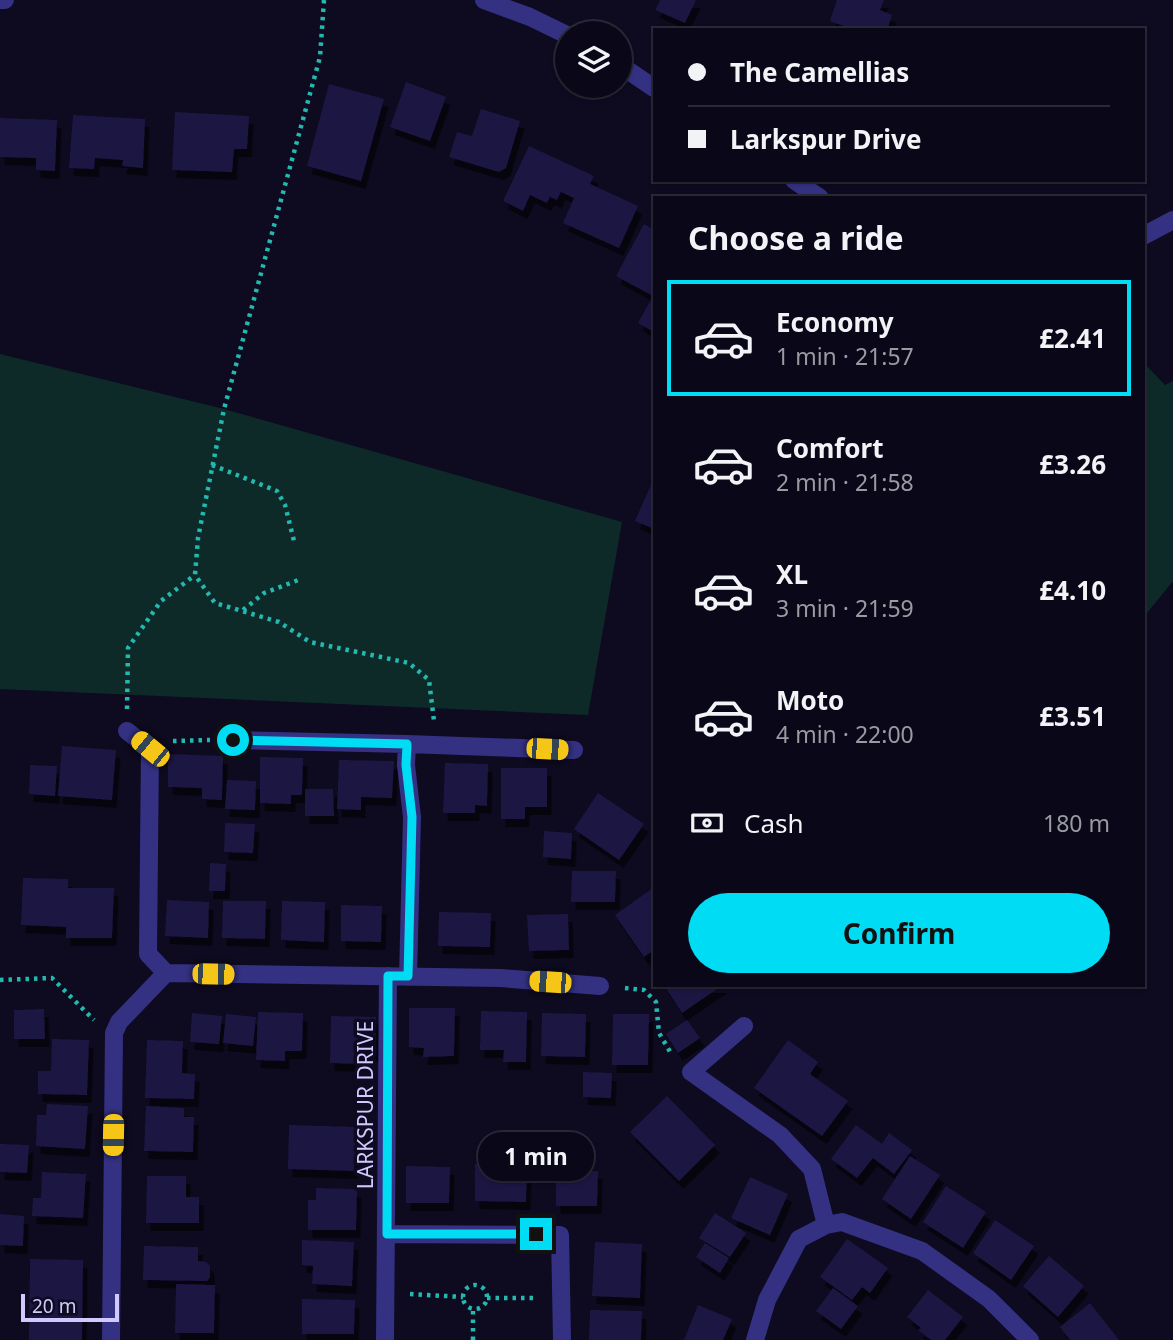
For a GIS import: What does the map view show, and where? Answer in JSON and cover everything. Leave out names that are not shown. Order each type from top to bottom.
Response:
[{"type":"street","points":[[484,0],[555,29]]},
{"type":"street","points":[[632,73],[653,87]]},
{"type":"street","points":[[797,182],[817,196]]},
{"type":"street","points":[[1145,235],[1173,220]]},
{"type":"street","points":[[127,731],[150,749],[148,954],[166,973],[500,978],[600,986]]},
{"type":"street","points":[[233,740],[574,750]]},
{"type":"street","points":[[407,744],[406,765],[412,817],[408,976]]},
{"type":"street","points":[[111,1340],[114,1032],[119,1022],[166,973]]},
{"type":"street","name":"LARKSPUR DRIVE","points":[[385,1340],[388,976]]},
{"type":"street","points":[[744,1026],[691,1072],[780,1135],[812,1170],[825,1225]]},
{"type":"street","points":[[755,1340],[767,1300],[799,1239],[825,1225],[842,1222],[922,1251],[989,1299],[1030,1340]]},
{"type":"street","points":[[387,1234],[560,1235],[562,1340]]},
{"type":"path","points":[[324,0],[320,57],[224,409],[198,538],[195,575],[215,603],[279,622],[310,642],[409,663],[429,680],[434,708],[435,744]]},
{"type":"path","points":[[212,465],[277,491],[285,505],[293,541]]},
{"type":"path","points":[[127,731],[128,648],[161,601],[195,575]]},
{"type":"path","points":[[242,611],[264,593],[301,579]]},
{"type":"path","points":[[150,749],[165,741],[233,740]]},
{"type":"path","points":[[0,980],[52,978],[92,1020],[119,1022]]},
{"type":"path","points":[[600,986],[644,990],[656,1002],[659,1033],[672,1056],[691,1072]]},
{"type":"path","points":[[479,1286],[485,1291],[487,1298],[481,1308],[473,1309],[463,1297],[468,1288],[479,1286]]},
{"type":"path","points":[[410,1294],[463,1297]]},
{"type":"path","points":[[487,1298],[537,1298]]},
{"type":"path","points":[[473,1309],[473,1340]]},
{"type":"green space","points":[[0,354],[224,409],[622,522],[588,715],[0,689]]},
{"type":"green space","points":[[1145,364],[1165,385],[1173,381],[1173,581],[1145,616]]},
{"type":"building","points":[[660,0],[696,0],[685,23],[655,10]]},
{"type":"building","points":[[837,0],[884,0],[880,10],[892,15],[888,28],[849,28],[830,21]]},
{"type":"building","points":[[406,82],[446,97],[430,141],[390,127]]},
{"type":"building","points":[[329,84],[384,99],[361,181],[307,166]]},
{"type":"building","points":[[481,109],[520,121],[506,168],[499,172],[449,157],[457,132],[472,136]]},
{"type":"building","points":[[175,112],[249,116],[247,149],[234,149],[232,172],[172,170]]},
{"type":"building","points":[[73,115],[145,119],[143,168],[122,166],[123,160],[95,158],[94,169],[69,168]]},
{"type":"building","points":[[0,118],[57,120],[55,171],[36,170],[36,158],[0,157]]},
{"type":"building","points":[[529,146],[594,176],[590,184],[638,206],[619,248],[563,223],[574,198],[561,192],[557,200],[550,197],[547,203],[530,195],[523,211],[503,201]]},
{"type":"building","points":[[644,224],[653,229],[653,296],[616,276]]},
{"type":"building","points":[[653,296],[653,331],[638,323]]},
{"type":"building","points":[[653,480],[653,529],[635,521]]},
{"type":"building","points":[[62,746],[116,750],[112,800],[58,796]]},
{"type":"building","points":[[168,754],[223,756],[222,800],[202,799],[202,788],[168,787]]},
{"type":"building","points":[[260,757],[303,758],[302,795],[291,795],[291,804],[260,803]]},
{"type":"building","points":[[339,760],[394,761],[392,798],[361,797],[361,810],[337,809]]},
{"type":"building","points":[[445,763],[488,764],[487,806],[475,805],[475,813],[443,813]]},
{"type":"building","points":[[30,765],[57,766],[55,796],[29,794]]},
{"type":"building","points":[[501,768],[547,768],[547,807],[525,807],[525,819],[501,819]]},
{"type":"building","points":[[227,780],[256,781],[255,810],[225,809]]},
{"type":"building","points":[[305,789],[333,789],[334,816],[305,816]]},
{"type":"building","points":[[598,793],[644,824],[619,860],[574,829]]},
{"type":"building","points":[[225,823],[255,824],[253,853],[224,852]]},
{"type":"building","points":[[544,831],[572,833],[571,859],[543,857]]},
{"type":"building","points":[[210,863],[226,864],[225,891],[209,891]]},
{"type":"building","points":[[572,871],[616,871],[615,902],[571,902]]},
{"type":"building","points":[[23,878],[68,879],[68,888],[114,888],[112,938],[66,938],[66,927],[21,925]]},
{"type":"building","points":[[653,888],[653,951],[644,957],[615,915]]},
{"type":"building","points":[[167,900],[209,902],[208,938],[165,936]]},
{"type":"building","points":[[223,901],[266,901],[265,939],[222,938]]},
{"type":"building","points":[[282,901],[325,902],[324,942],[281,940]]},
{"type":"building","points":[[341,905],[382,906],[381,942],[341,941]]},
{"type":"building","points":[[439,912],[491,913],[490,947],[438,946]]},
{"type":"building","points":[[568,914],[569,950],[529,951],[527,915]]},
{"type":"building","points":[[665,987],[720,987],[682,1013]]},
{"type":"building","points":[[409,1008],[455,1008],[454,1056],[423,1057],[424,1048],[409,1047]]},
{"type":"building","points":[[44,1009],[45,1039],[14,1039],[14,1010]]},
{"type":"building","points":[[481,1011],[527,1012],[526,1062],[503,1062],[504,1050],[480,1050]]},
{"type":"building","points":[[258,1012],[303,1013],[302,1051],[285,1051],[285,1061],[256,1060]]},
{"type":"building","points":[[192,1013],[222,1016],[219,1044],[190,1042]]},
{"type":"building","points":[[542,1013],[586,1014],[585,1057],[541,1056]]},
{"type":"building","points":[[226,1014],[256,1017],[253,1046],[223,1043]]},
{"type":"building","points":[[613,1014],[649,1014],[648,1065],[612,1065]]},
{"type":"building","points":[[331,1016],[376,1017],[375,1054],[361,1054],[360,1064],[330,1063]]},
{"type":"building","points":[[687,1020],[700,1038],[678,1053],[666,1034]]},
{"type":"building","points":[[52,1039],[89,1040],[87,1095],[38,1094],[38,1071],[51,1071]]},
{"type":"building","points":[[147,1040],[183,1041],[182,1073],[195,1074],[194,1099],[145,1098]]},
{"type":"building","points":[[788,1040],[818,1062],[810,1074],[848,1101],[822,1136],[754,1088]]},
{"type":"building","points":[[583,1072],[612,1073],[611,1098],[583,1097]]},
{"type":"building","points":[[667,1096],[715,1145],[679,1181],[630,1132]]},
{"type":"building","points":[[47,1104],[88,1106],[85,1149],[36,1146],[37,1115],[46,1115]]},
{"type":"building","points":[[146,1106],[184,1108],[184,1117],[194,1117],[193,1152],[144,1151]]},
{"type":"building","points":[[289,1125],[357,1127],[354,1171],[288,1169]]},
{"type":"building","points":[[856,1125],[882,1144],[889,1133],[912,1150],[894,1174],[873,1158],[857,1178],[831,1159]]},
{"type":"building","points":[[0,1144],[29,1145],[27,1173],[0,1172]]},
{"type":"building","points":[[910,1156],[940,1175],[911,1219],[882,1199]]},
{"type":"building","points":[[475,1164],[527,1165],[526,1202],[475,1201]]},
{"type":"building","points":[[406,1166],[450,1167],[449,1203],[406,1203]]},
{"type":"building","points":[[556,1170],[598,1171],[597,1206],[556,1206]]},
{"type":"building","points":[[42,1172],[86,1174],[83,1218],[32,1216],[33,1198],[41,1198]]},
{"type":"building","points":[[147,1176],[186,1176],[186,1197],[199,1197],[199,1223],[146,1223]]},
{"type":"building","points":[[750,1177],[788,1194],[770,1235],[731,1218]]},
{"type":"building","points":[[946,1186],[986,1212],[963,1248],[923,1222]]},
{"type":"building","points":[[316,1188],[357,1189],[356,1230],[308,1230],[308,1200],[316,1200]]},
{"type":"building","points":[[715,1213],[746,1233],[730,1257],[699,1238]]},
{"type":"building","points":[[0,1214],[24,1216],[23,1246],[0,1245]]},
{"type":"building","points":[[995,1220],[1034,1246],[1011,1280],[973,1253]]},
{"type":"building","points":[[847,1239],[888,1268],[870,1293],[862,1287],[852,1300],[820,1277]]},
{"type":"building","points":[[302,1240],[354,1242],[352,1286],[312,1284],[313,1266],[302,1265]]},
{"type":"building","points":[[595,1242],[642,1244],[640,1298],[592,1296]]},
{"type":"building","points":[[705,1243],[729,1258],[720,1273],[696,1257]]},
{"type":"building","points":[[144,1246],[198,1247],[198,1261],[206,1262],[210,1266],[210,1277],[207,1281],[143,1280]]},
{"type":"building","points":[[1049,1256],[1084,1286],[1058,1317],[1023,1286]]},
{"type":"building","points":[[30,1259],[83,1260],[82,1340],[29,1340]]},
{"type":"building","points":[[176,1284],[215,1285],[214,1333],[175,1333]]},
{"type":"building","points":[[833,1288],[858,1306],[841,1329],[816,1311]]},
{"type":"building","points":[[928,1290],[963,1317],[945,1340],[931,1340],[907,1317]]},
{"type":"building","points":[[302,1299],[355,1300],[354,1334],[302,1334]]},
{"type":"building","points":[[1090,1303],[1119,1340],[1070,1340],[1060,1327]]},
{"type":"building","points":[[698,1305],[732,1319],[723,1340],[684,1340]]},
{"type":"building","points":[[590,1310],[642,1311],[641,1340],[589,1340]]},
{"type":"route","points":[[233,740],[407,744],[406,765],[412,817],[408,976],[388,976],[387,1234],[536,1234]]}]
